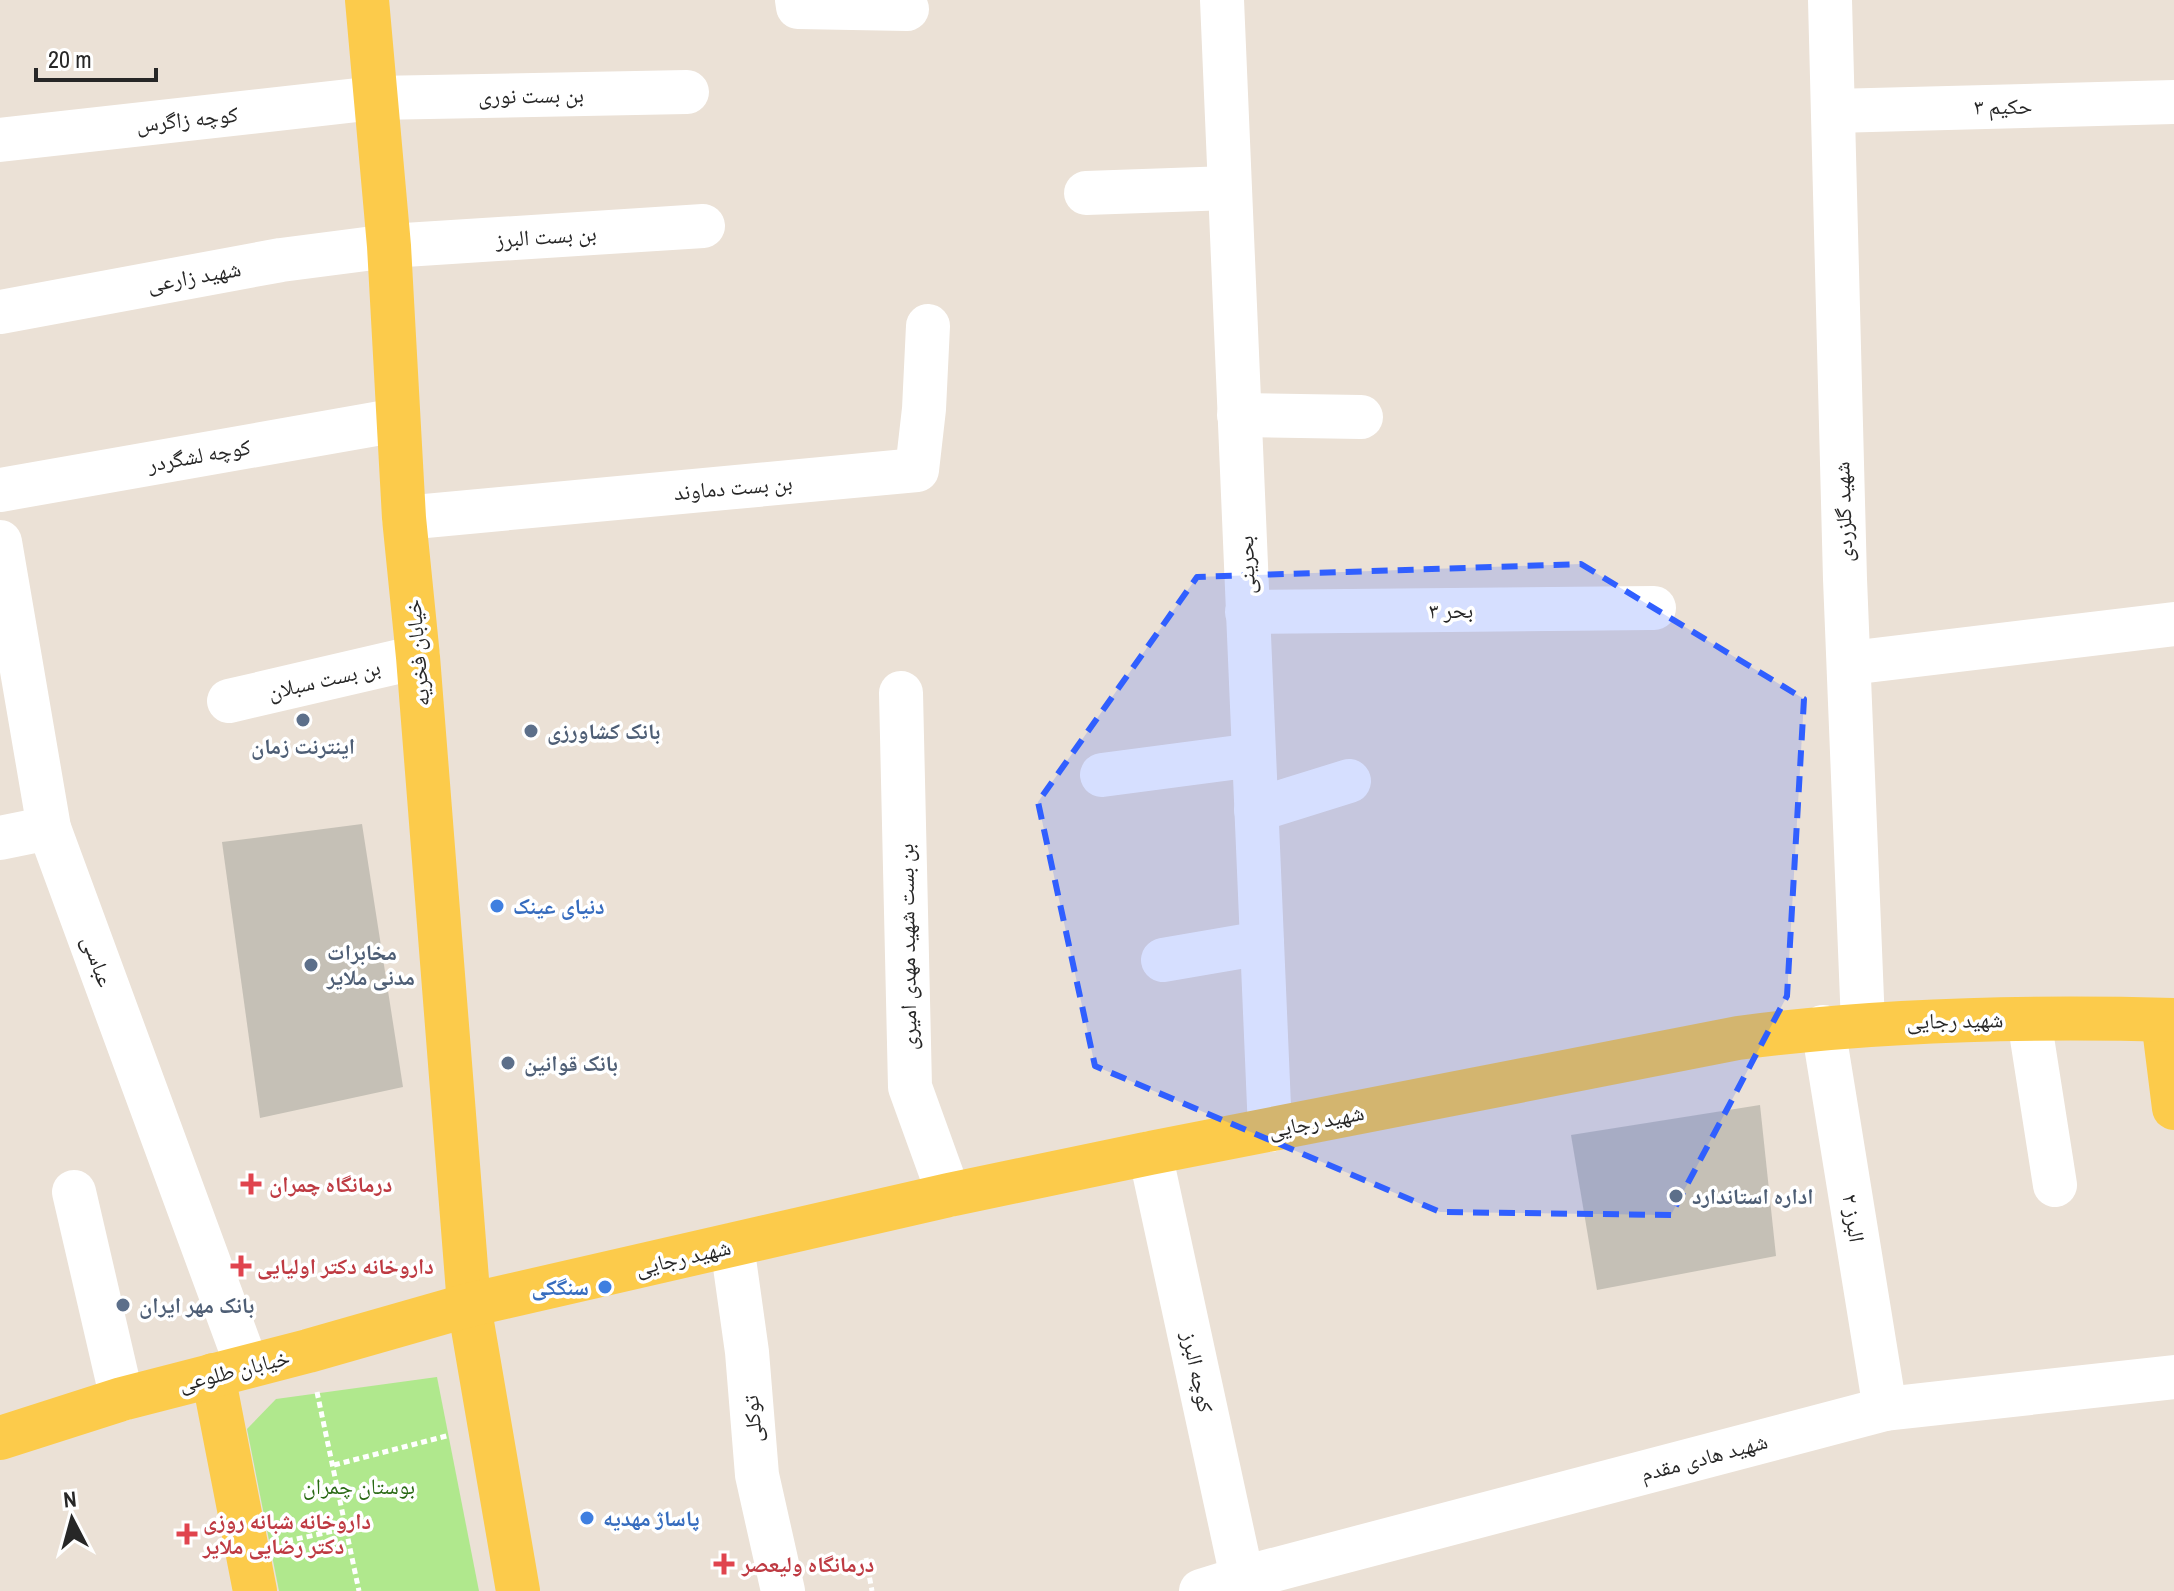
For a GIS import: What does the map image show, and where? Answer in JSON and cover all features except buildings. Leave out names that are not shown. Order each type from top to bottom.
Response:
[{"type":"main road","name":"خیابان فخریه","points":[[367,0],[389,246],[404,518],[418,657],[469,1305],[518,1591]]},
{"type":"main road","name":"شهید رجایی","points":[[469,1305],[949,1195],[1738,1038],[1843,1025],[2029,1019],[2168,1020]]},
{"type":"main road","points":[[2168,1020],[2174,1108]]},
{"type":"main road","name":"خیابان طلوعی","points":[[0,1438],[122,1399],[469,1305]]},
{"type":"main road","points":[[230,1370],[251,1571]]},
{"type":"street","points":[[797,0],[798,7],[907,9]]},
{"type":"street","name":"بحرینی","points":[[1222,0],[1270,1130]]},
{"type":"street","name":"شهید گلزردی","points":[[1830,0],[1845,579],[1850,663],[1843,1025]]},
{"type":"street","name":"بن بست نوری","points":[[375,98],[687,92]]},
{"type":"street","name":"کوچه زاگرس","points":[[0,140],[375,98]]},
{"type":"street","name":"حکیم ۳","points":[[1833,111],[2174,102]]},
{"type":"street","points":[[1086,193],[1229,188]]},
{"type":"street","name":"بن بست البرز","points":[[389,246],[703,226]]},
{"type":"street","name":"شهید زارعی","points":[[0,312],[281,260],[389,246]]},
{"type":"street","name":"بن بست دماوند","points":[[404,518],[917,470],[928,326]]},
{"type":"street","points":[[1239,415],[1361,417]]},
{"type":"street","name":"کوچه لشگردر","points":[[0,490],[398,420]]},
{"type":"street","name":"عباسی","points":[[0,542],[49,828],[230,1370]]},
{"type":"street","name":"بحر ۳","points":[[1247,612],[1654,608]]},
{"type":"street","points":[[1850,663],[2174,624]]},
{"type":"street","name":"بن بست سبلان","points":[[229,701],[418,657]]},
{"type":"street","name":"بن بست شهید مهدی امیری","points":[[901,693],[910,1087],[949,1195]]},
{"type":"street","points":[[1102,775],[1254,755]]},
{"type":"street","points":[[1256,810],[1349,781]]},
{"type":"street","points":[[0,838],[49,828]]},
{"type":"street","points":[[1163,960],[1262,943]]},
{"type":"street","points":[[2029,1019],[2055,1185]]},
{"type":"street","name":"البرز ۲","points":[[1843,1025],[1885,1409]]},
{"type":"street","name":"کوچه البرز","points":[[1150,1153],[1244,1584]]},
{"type":"street","points":[[74,1192],[122,1399]]},
{"type":"street","name":"توکلی","points":[[732,1245],[747,1352],[757,1475],[783,1591]]},
{"type":"street","name":"شهید هادی مقدم","points":[[1201,1591],[1244,1584],[1885,1409],[2174,1377]]},
{"type":"path","points":[[308,1351],[359,1591]]},
{"type":"path","points":[[334,1465],[490,1425]]},
{"type":"path","points":[[251,1571],[348,1528]]},
{"type":"path","points":[[866,1558],[872,1591]]},
{"type":"highlighted area","points":[[1581,564],[1804,699],[1787,996],[1671,1215],[1440,1212],[1095,1066],[1038,802],[1197,577]]},
{"type":"green space","name":"بوستان چمران","points":[[437,1377],[479,1591],[279,1591],[247,1429],[276,1399]]},
{"type":"place","name":"اینترنت زمان","points":[[303,720]]},
{"type":"place","name":"بانک کشاورزی","points":[[531,731]]},
{"type":"place","name":"دنیای عینک","points":[[497,906]]},
{"type":"place","name":"مخابرات مدنی ملایر","points":[[311,965]]},
{"type":"place","name":"بانک قوانین","points":[[508,1063]]},
{"type":"place","name":"درمانگاه چمران","points":[[251,1184]]},
{"type":"place","name":"اداره استاندارد","points":[[1676,1196]]},
{"type":"place","name":"داروخانه دکتر اولیایی","points":[[241,1266]]},
{"type":"place","name":"سنگکی","points":[[605,1287]]},
{"type":"place","name":"بانک مهر ایران","points":[[123,1305]]},
{"type":"place","name":"پاساژ مهدیه","points":[[587,1518]]},
{"type":"place","name":"داروخانه شبانه روزی دکتر رضایی ملایر","points":[[187,1534]]},
{"type":"place","name":"درمانگاه ولیعصر","points":[[724,1564]]}]
